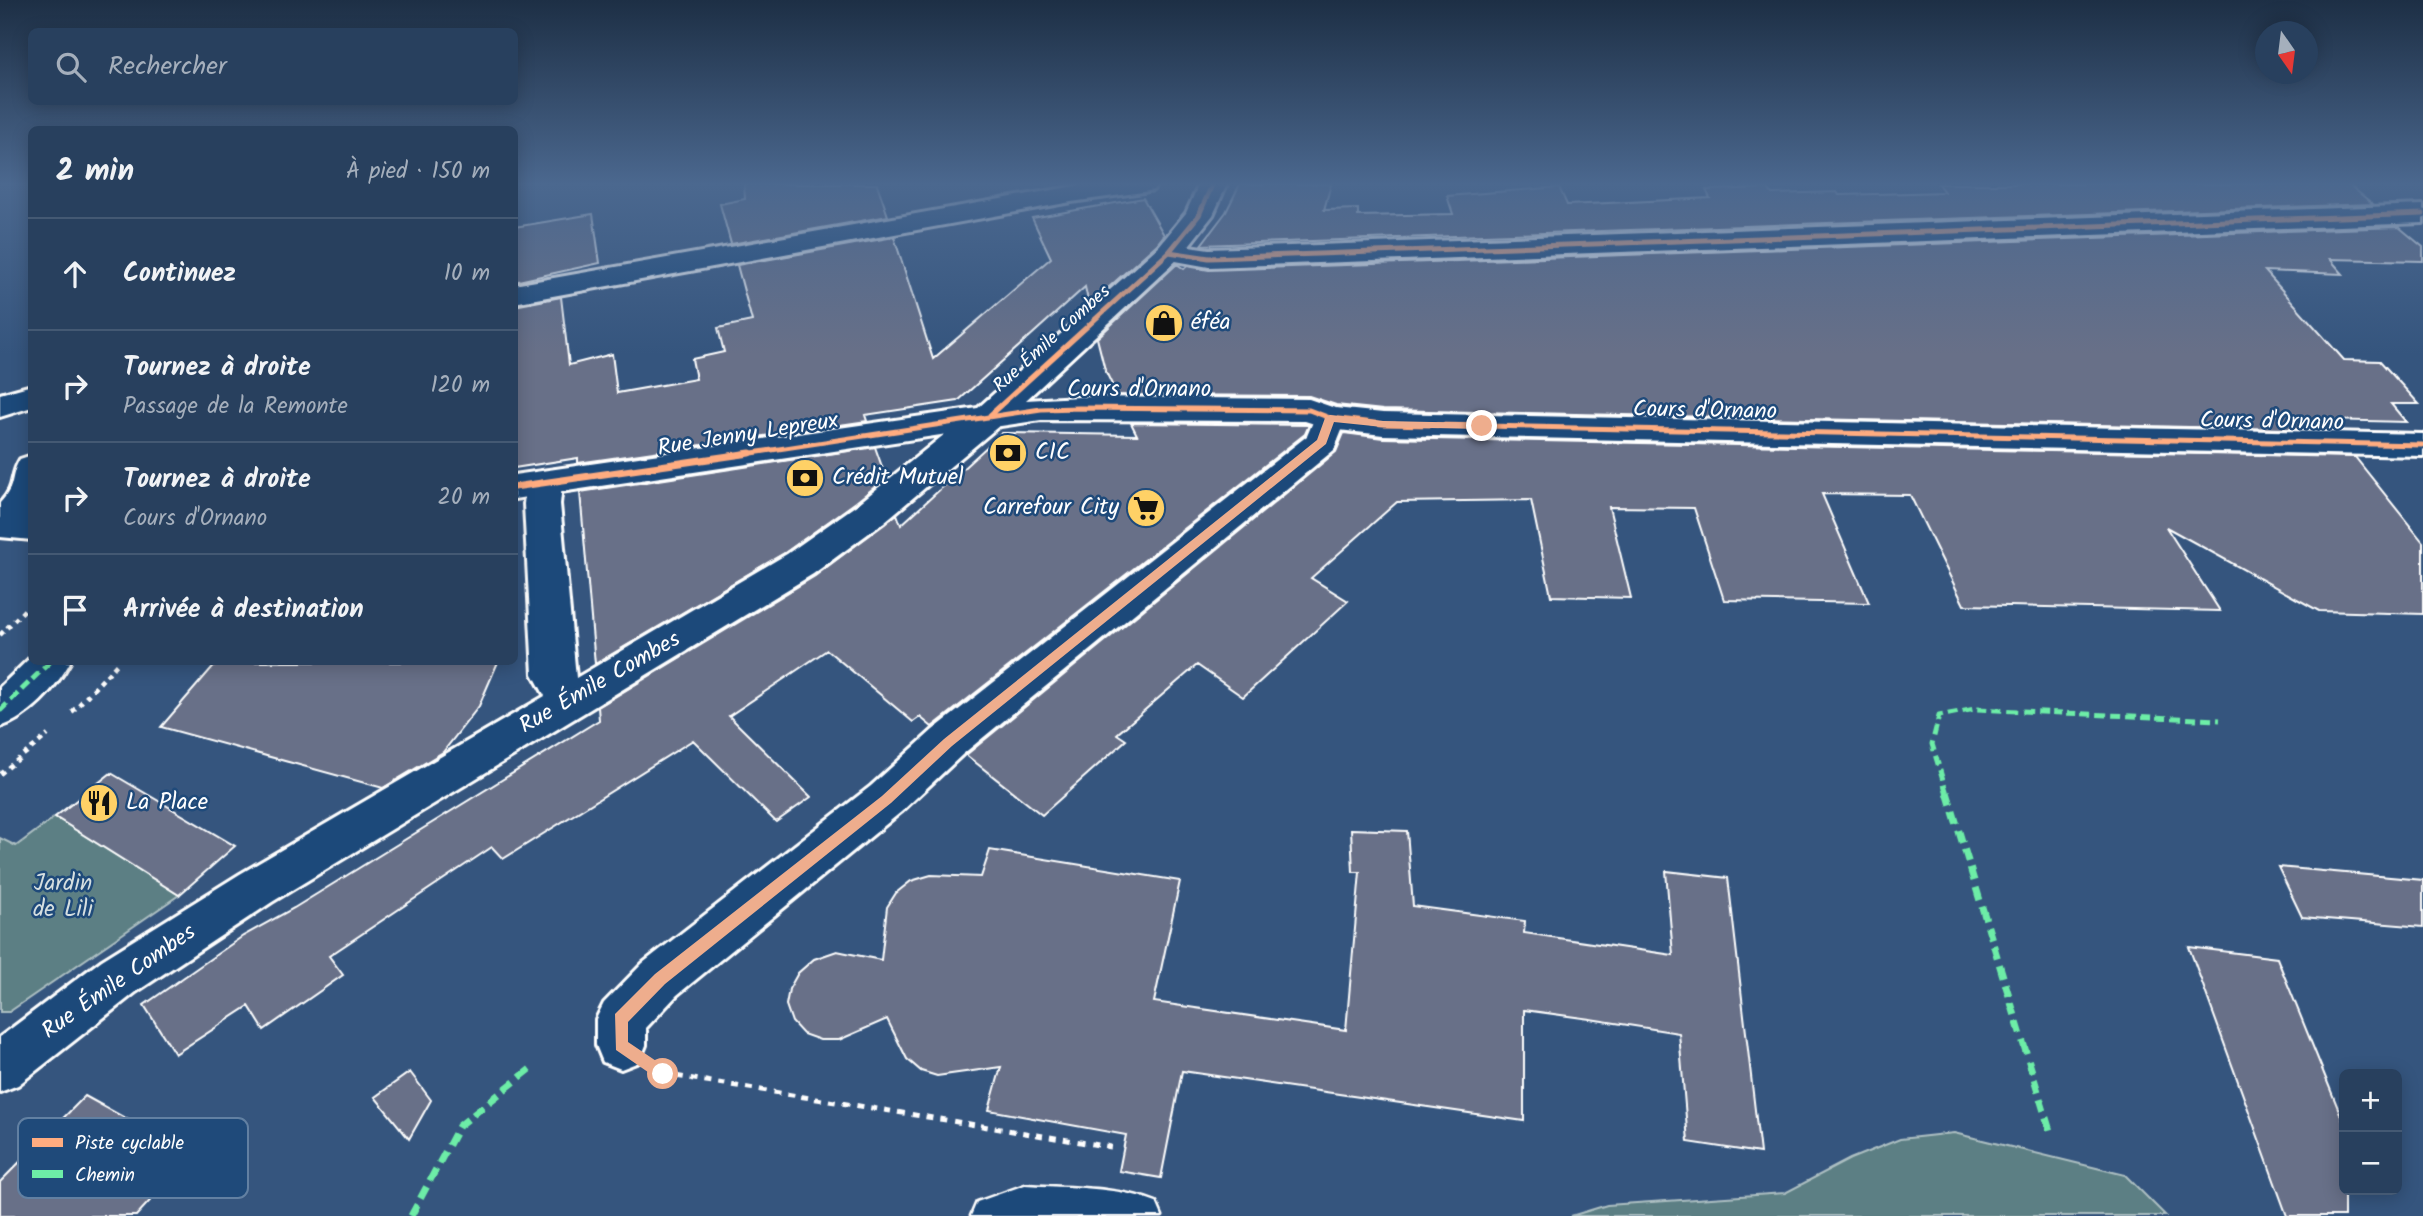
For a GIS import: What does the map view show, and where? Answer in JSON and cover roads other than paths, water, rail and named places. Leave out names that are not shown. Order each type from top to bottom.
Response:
[{"type":"street","points":[[518,294],[813,241]]},
{"type":"street","name":"Rue Émile Combes","points":[[0,1068],[119,976],[256,888],[800,564],[871,513],[988,417],[1178,241]]},
{"type":"street","points":[[1169,252],[1209,258],[1685,241]]},
{"type":"street","points":[[0,406],[28,396]]},
{"type":"street","name":"Cours d'Ornano","points":[[988,417],[1041,409],[1079,408],[1309,410],[1330,418],[1383,424],[2423,445]]},
{"type":"street","name":"Rue Jenny Lepreux","points":[[529,486],[988,417]]},
{"type":"street","points":[[621,1045],[621,1019],[660,979],[886,799],[948,742],[1322,442],[1330,418]]},
{"type":"street","points":[[529,486],[542,504],[552,674],[568,700]]},
{"type":"street","points":[[0,524],[28,495]]},
{"type":"street","points":[[0,524],[28,527]]},
{"type":"street","points":[[0,711],[36,680],[48,665]]},
{"type":"lane","points":[[991,1216],[1025,1205],[1117,1214]]},
{"type":"place","name":"éféa","points":[[1164,323]]},
{"type":"place","name":"CIC","points":[[1008,453]]},
{"type":"place","name":"Crédit Mutuel","points":[[805,478]]},
{"type":"place","name":"Carrefour City","points":[[1146,508]]},
{"type":"place","name":"La Place","points":[[99,803]]},
{"type":"park label","name":"Jardin de Lili","points":[[63,897]]}]
